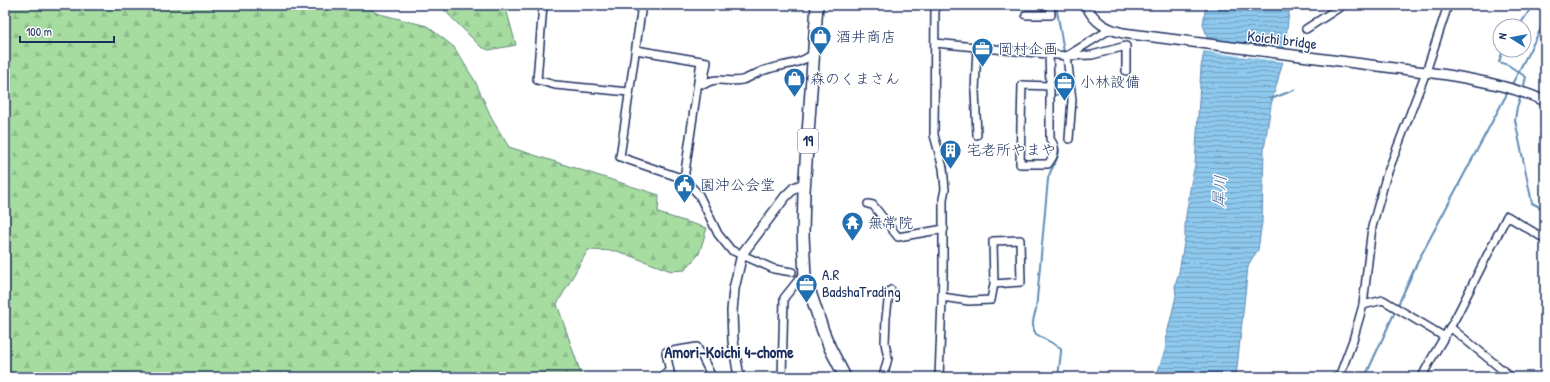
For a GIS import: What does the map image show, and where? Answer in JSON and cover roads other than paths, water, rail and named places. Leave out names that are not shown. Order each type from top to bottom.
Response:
[{"type":"highway","name":"19","points":[[817,5],[812,55],[804,184],[805,277],[823,331],[845,377]]},
{"type":"main road","points":[[1086,5],[1096,20],[1109,30]]},
{"type":"main road","name":"Koichi bridge","points":[[1109,30],[1140,36],[1424,72],[1494,84],[1527,93],[1545,101]]},
{"type":"main road","points":[[739,377],[733,341],[732,311],[734,289],[742,254],[785,196],[794,188],[804,184]]},
{"type":"street","points":[[543,5],[538,80],[555,84],[629,92]]},
{"type":"street","points":[[642,5],[620,157],[684,179],[699,196],[718,234],[731,250],[774,269],[792,272]]},
{"type":"street","points":[[935,5],[934,135],[943,168],[945,189],[943,199],[944,229],[939,377]]},
{"type":"street","points":[[1026,15],[1051,15],[1050,5]]},
{"type":"street","points":[[1306,29],[1342,5]]},
{"type":"street","points":[[1339,377],[1353,340],[1363,305],[1372,227],[1386,177],[1448,5]]},
{"type":"street","points":[[1067,56],[1109,30]]},
{"type":"street","points":[[935,43],[1067,56],[1092,54],[1126,46],[1126,72]]},
{"type":"street","points":[[976,47],[975,91],[977,136]]},
{"type":"street","points":[[636,50],[707,62],[703,84],[709,81],[741,80],[764,70],[798,63],[812,55]]},
{"type":"street","points":[[1048,54],[1050,86],[1050,139],[1055,150],[1053,157],[1048,164],[1020,164],[1022,85],[1050,86]]},
{"type":"street","points":[[1067,56],[1072,100],[1069,139]]},
{"type":"street","points":[[684,179],[701,61]]},
{"type":"street","points":[[868,204],[874,205],[898,237],[944,229]]},
{"type":"street","points":[[1422,377],[1443,336],[1450,327],[1507,216],[1545,238]]},
{"type":"street","points":[[942,297],[969,301],[991,300],[994,284],[993,241],[1020,240],[1021,282],[994,284]]},
{"type":"street","points":[[782,377],[784,298],[800,278],[805,277]]},
{"type":"street","points":[[883,377],[888,358],[885,343],[886,318],[891,290]]},
{"type":"street","points":[[1363,305],[1383,300],[1392,307],[1443,336]]},
{"type":"street","points":[[1450,327],[1511,377]]},
{"type":"street","points":[[661,377],[670,374],[666,352],[697,347],[712,377]]},
{"type":"water","name":"犀川","points":[[1206,5],[1290,5],[1283,61],[1271,105],[1264,150],[1262,222],[1258,250],[1248,267],[1236,377],[1156,377],[1165,350],[1167,334],[1176,296],[1175,286],[1185,237],[1185,222],[1195,165],[1201,67],[1207,37],[1203,24]]},
{"type":"waterway","points":[[1056,5],[1064,52]]},
{"type":"waterway","points":[[1524,18],[1533,5]]},
{"type":"waterway","points":[[1511,86],[1545,21]]},
{"type":"waterway","points":[[1500,58],[1499,62],[1508,65],[1526,77],[1523,89]]},
{"type":"waterway","points":[[1053,117],[1054,95],[1063,94],[1067,83]]},
{"type":"waterway","points":[[1271,99],[1294,90]]},
{"type":"waterway","points":[[1365,377],[1419,259],[1509,90]]},
{"type":"waterway","points":[[1521,95],[1515,120],[1532,203],[1545,210]]},
{"type":"waterway","points":[[1056,143],[1059,152],[1048,179],[1036,310],[1033,326],[1036,334],[1061,348],[1058,377]]},
{"type":"place","name":"酒井商店","points":[[820,56]]},
{"type":"place","name":"岡村企画","points":[[983,68]]},
{"type":"place","name":"森のくまさん","points":[[795,98]]},
{"type":"place","name":"小林設備","points":[[1065,102]]},
{"type":"place","name":"宅老所やまや","points":[[951,170]]},
{"type":"place","name":"園沖公会堂","points":[[684,204]]},
{"type":"place","name":"無常院","points":[[852,242]]},
{"type":"place","name":"A.R BadshaTrading","points":[[807,304]]},
{"type":"district","name":"Amori-Koichi 4-chome","points":[[729,352]]}]
